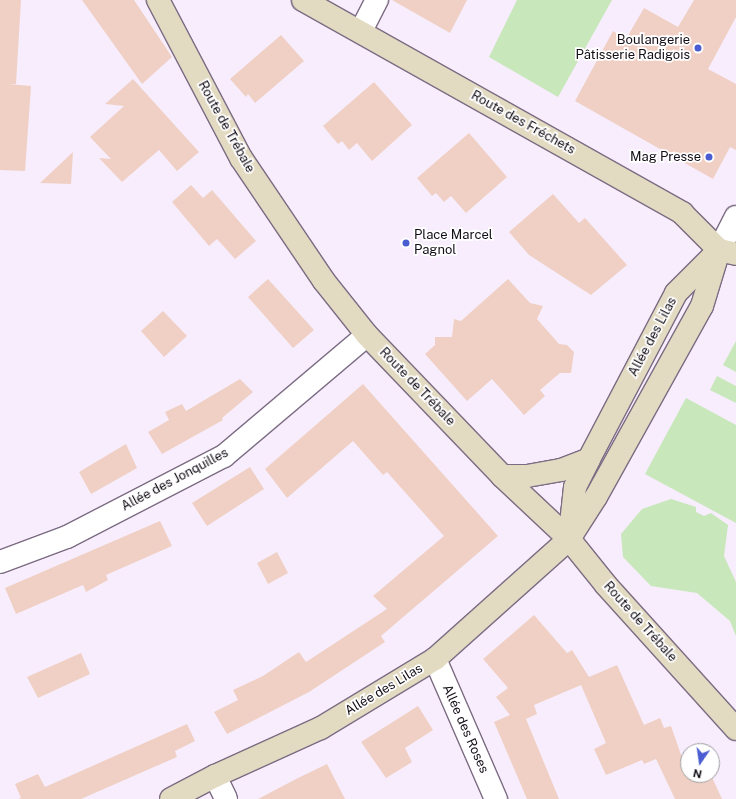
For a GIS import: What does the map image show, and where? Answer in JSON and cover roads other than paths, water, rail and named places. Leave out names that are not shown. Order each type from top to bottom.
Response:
[{"type":"street","name":"Route de Trébale","points":[[158,0],[241,158],[324,281],[367,335],[502,476],[569,539],[606,585],[736,729]]},
{"type":"street","name":"Route des Fréchets","points":[[303,0],[361,31],[682,213],[727,252]]},
{"type":"street","points":[[361,31],[377,0]]},
{"type":"street","points":[[727,252],[736,217]]},
{"type":"street","name":"Allée des Lilas","points":[[569,539],[575,487],[676,293],[727,252]]},
{"type":"street","name":"Allée des Lilas","points":[[171,799],[215,776],[321,728],[435,659],[569,539],[596,497],[702,306],[727,252]]},
{"type":"street","name":"Allée des Jonquilles","points":[[0,562],[67,537],[224,456],[367,335]]},
{"type":"street","points":[[502,476],[527,476],[561,470],[589,459]]},
{"type":"street","name":"Allée des Roses","points":[[435,659],[496,799]]},
{"type":"street","points":[[215,776],[226,799]]},
{"type":"place","name":"Boulangerie Pâtisserie Radigois","points":[[698,48]]},
{"type":"place","name":"Mag Presse","points":[[709,157]]},
{"type":"place","name":"Place Marcel Pagnol","points":[[406,243]]}]
